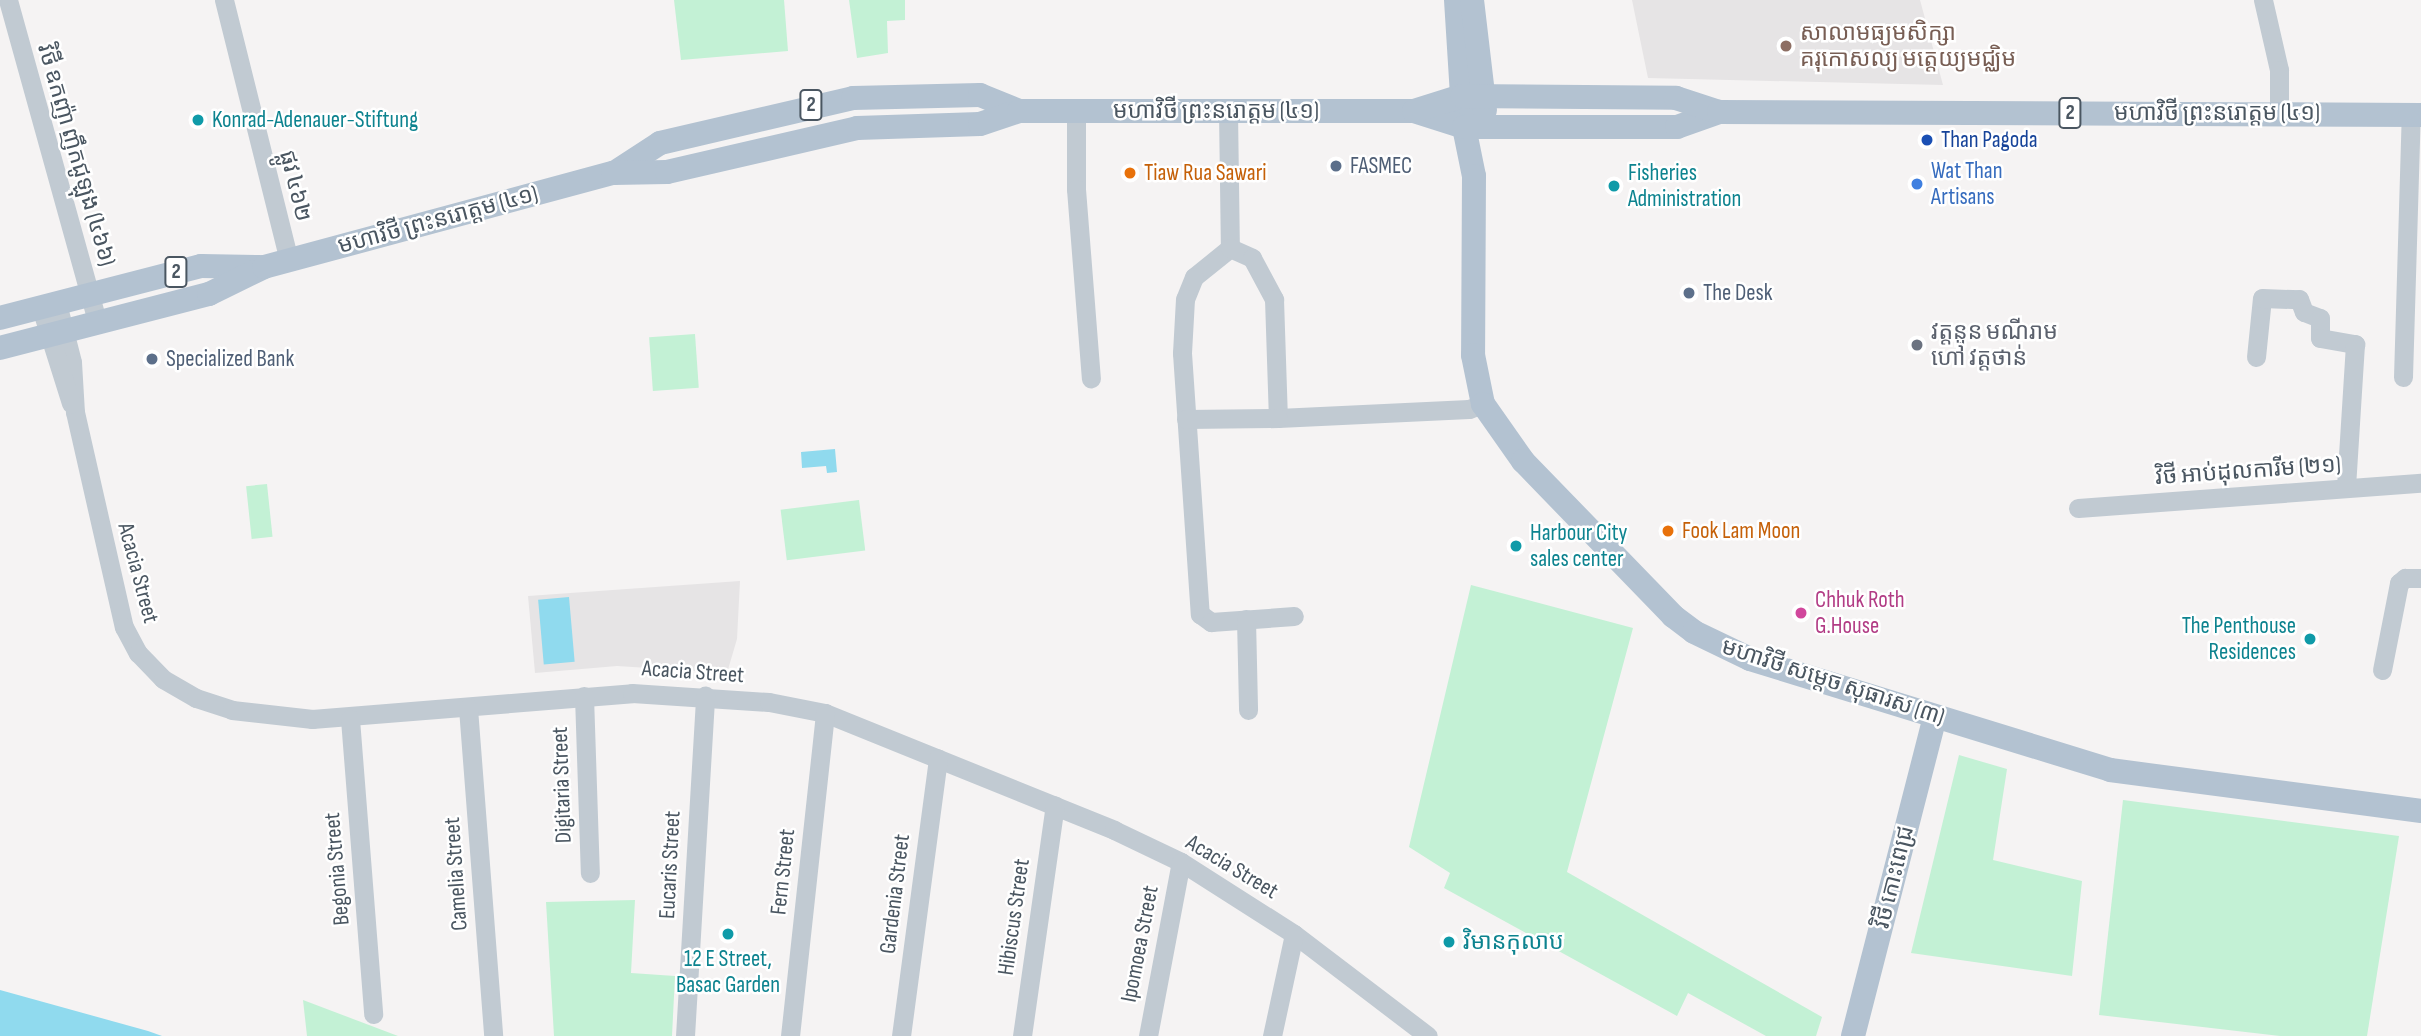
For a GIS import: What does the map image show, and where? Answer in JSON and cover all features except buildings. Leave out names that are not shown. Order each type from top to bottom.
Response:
[{"type":"main road","points":[[1456,0],[1473,96]]},
{"type":"main road","points":[[1472,0],[1473,96]]},
{"type":"main road","name":"មហាវិថី ព្រះនរោត្តម (៤១)","points":[[0,348],[209,294],[264,267],[613,173],[660,144],[816,104],[876,96],[980,94],[1019,111],[1414,111],[1473,96],[1676,98],[1719,112],[2416,115]]},
{"type":"main road","name":"មហាវិថី សម្តេច សុធារស (៣)","points":[[1473,96],[1473,355],[1483,404],[1523,461],[1693,632],[1749,659],[2110,770],[2421,811]]},
{"type":"main road","name":"មហាវិថី ព្រះនរោត្តម (៤១)","points":[[1414,111],[1475,127],[1677,127],[1719,112]]},
{"type":"main road","name":"មហាវិថី ព្រះនរោត្តម (៤១)","points":[[0,318],[201,266],[264,267]]},
{"type":"main road","name":"វិថី កោះពេជ្រ","points":[[1853,1036],[1935,717]]},
{"type":"street","name":"វិថី ឧកញ៉ា ញឹកជូឡុង (៤៦៦)","points":[[8,0],[97,323]]},
{"type":"street","name":"ផ្លូវ ៤៦២","points":[[225,0],[289,261]]},
{"type":"street","points":[[2263,0],[2279,70],[2279,114]]},
{"type":"street","points":[[1076,111],[1076,189],[1091,378]]},
{"type":"street","points":[[1228,111],[1230,248]]},
{"type":"street","points":[[2403,377],[2416,115]]},
{"type":"street","points":[[1230,248],[1252,258],[1273,299],[1278,418]]},
{"type":"street","points":[[1230,248],[1194,277],[1185,299],[1186,419],[1200,614],[1211,622],[1294,616]]},
{"type":"street","points":[[2256,357],[2262,299],[2299,299],[2304,312],[2320,318],[2319,337],[2355,344],[2346,488]]},
{"type":"street","name":"Acacia Street","points":[[49,305],[115,598],[138,653],[163,679],[232,710],[273,718],[350,719],[632,693],[705,696],[825,713],[1055,805],[1181,862],[1294,934],[1407,1029],[1428,1036]]},
{"type":"street","points":[[1186,419],[1455,410],[1483,404]]},
{"type":"street","name":"វិថី អាប់ដុលការីម (២១)","points":[[2078,508],[2421,483]]},
{"type":"street","points":[[2382,670],[2399,583],[2405,578],[2421,578]]},
{"type":"street","points":[[1246,619],[1248,710]]},
{"type":"street","name":"Digitaria Street","points":[[584,696],[590,873]]},
{"type":"street","name":"Eucaris Street","points":[[685,1036],[705,696]]},
{"type":"street","name":"Camelia Street","points":[[468,708],[493,1036]]},
{"type":"street","name":"Fern Street","points":[[790,1036],[825,713]]},
{"type":"street","name":"Begonia Street","points":[[350,719],[373,1014]]},
{"type":"street","name":"Gardenia Street","points":[[901,1036],[938,758]]},
{"type":"street","name":"Hibiscus Street","points":[[1022,1036],[1055,805]]},
{"type":"street","name":"Ipomoea Street","points":[[1148,1036],[1181,862]]},
{"type":"street","points":[[1272,1036],[1294,934]]},
{"type":"shaded area","name":"សាលាមធ្យមសិក្សា គរុកោសល្យ មត្តេយ្យមជ្ឈិម","points":[[1632,0],[1920,0],[1943,85],[1648,78]]},
{"type":"shaded area","points":[[740,581],[737,639],[727,673],[617,666],[535,673],[528,596]]},
{"type":"green space","points":[[674,0],[784,0],[788,51],[681,60]]},
{"type":"green space","points":[[849,0],[905,0],[905,20],[887,21],[888,53],[857,58]]},
{"type":"green space","points":[[695,334],[699,388],[653,391],[649,337]]},
{"type":"green space","points":[[267,484],[273,537],[252,539],[246,486]]},
{"type":"green space","points":[[859,500],[865,551],[787,560],[781,510]]},
{"type":"green space","points":[[1471,585],[1633,628],[1567,872],[1822,1017],[1816,1036],[1766,1036],[1688,993],[1677,1016],[1444,888],[1450,873],[1409,847]]},
{"type":"green space","points":[[1959,755],[2007,769],[1993,860],[2082,881],[2072,976],[1911,953]]},
{"type":"green space","points":[[2123,800],[2399,836],[2367,1036],[2280,1036],[2099,1015]]},
{"type":"green space","points":[[635,900],[631,973],[675,976],[672,1036],[554,1036],[546,902]]},
{"type":"green space","points":[[303,1000],[398,1036],[307,1036]]},
{"type":"water","points":[[835,449],[837,472],[827,473],[826,466],[802,468],[801,452]]},
{"type":"water","points":[[569,597],[575,662],[544,664],[538,600]]},
{"type":"water","points":[[0,990],[148,1031],[162,1036],[0,1036]]},
{"type":"place","name":"សាលាមធ្យមសិក្សា គរុកោសល្យ មត្តេយ្យមជ្ឈិម","points":[[1786,46]]},
{"type":"place","name":"Konrad-Adenauer-Stiftung","points":[[198,120]]},
{"type":"place","name":"Than Pagoda","points":[[1927,140]]},
{"type":"place","name":"FASMEC","points":[[1336,166]]},
{"type":"place","name":"Tiaw Rua Sawari","points":[[1130,173]]},
{"type":"place","name":"Wat Than Artisans","points":[[1917,184]]},
{"type":"place","name":"Fisheries Administration","points":[[1614,186]]},
{"type":"place","name":"The Desk","points":[[1689,293]]},
{"type":"place","name":"វត្តនួន មណីរាម ហៅ វត្តថាន់","points":[[1917,345]]},
{"type":"place","name":"Specialized Bank","points":[[152,359]]},
{"type":"place","name":"Fook Lam Moon","points":[[1668,531]]},
{"type":"place","name":"Harbour City sales center","points":[[1516,546]]},
{"type":"place","name":"Chhuk Roth G.House","points":[[1801,613]]},
{"type":"place","name":"The Penthouse Residences","points":[[2310,639]]},
{"type":"place","name":"12 E Street, Basac Garden","points":[[728,934]]},
{"type":"place","name":"វិមានកុលាប","points":[[1449,942]]}]
